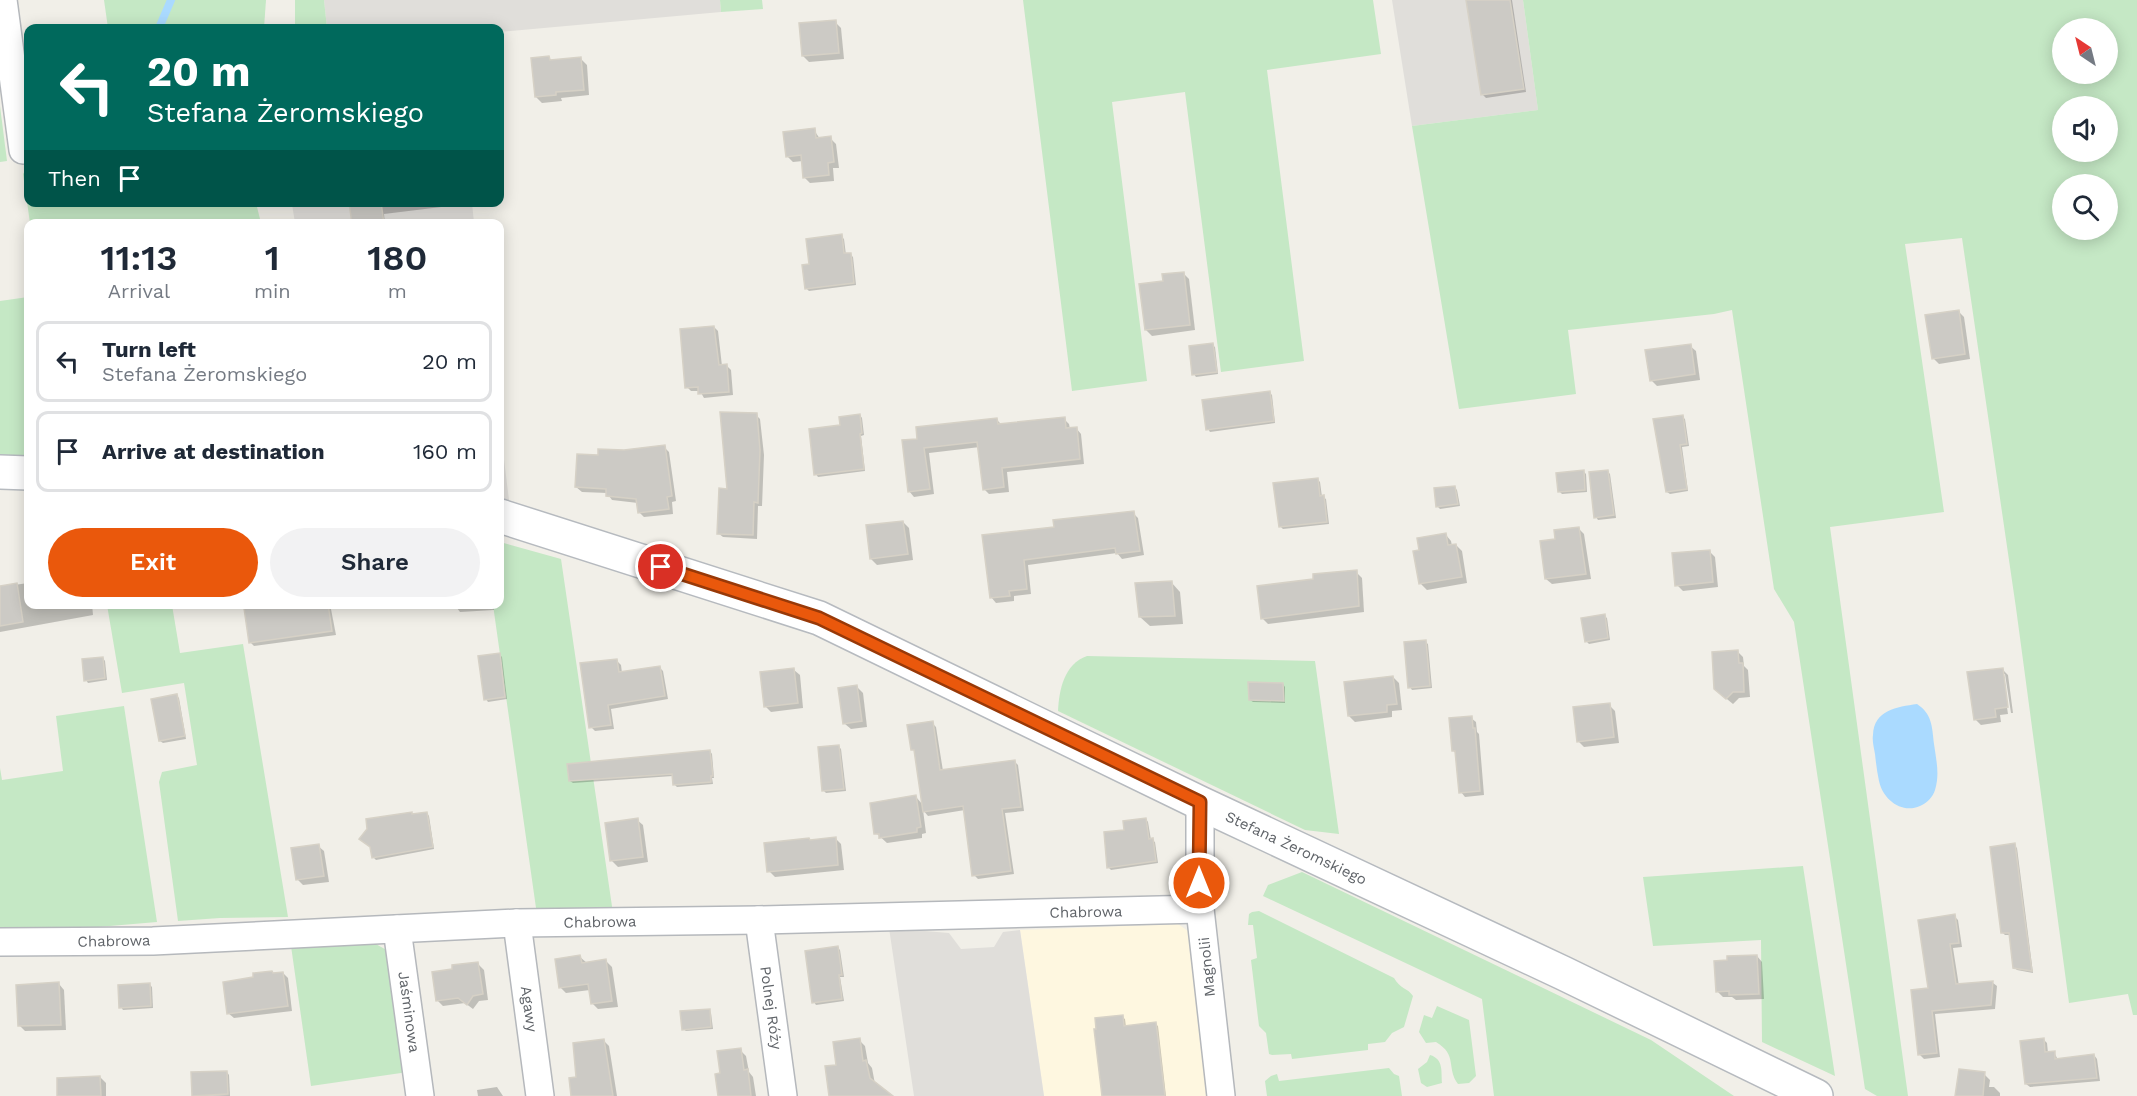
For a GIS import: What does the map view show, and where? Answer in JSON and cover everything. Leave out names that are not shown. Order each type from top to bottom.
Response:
[{"type":"street","points":[[3,0],[22,150]]},
{"type":"street","points":[[0,472],[24,473]]},
{"type":"street","name":"Stefana Żeromskiego","points":[[504,517],[819,618],[1816,1096]]},
{"type":"street","name":"Magnolii","points":[[1200,802],[1200,909],[1221,1096]]},
{"type":"street","name":"Chabrowa","points":[[0,942],[153,940],[517,923],[759,920],[1200,909]]},
{"type":"street","name":"Polnej Róży","points":[[759,920],[783,1096]]},
{"type":"street","name":"Agawy","points":[[517,923],[540,1096]]},
{"type":"street","name":"Jaśminowa","points":[[398,929],[420,1096]]},
{"type":"shaded area","points":[[324,0],[720,0],[721,12],[504,32],[504,24],[327,24]]},
{"type":"shaded area","points":[[1392,0],[1523,0],[1538,110],[1412,126]]},
{"type":"shaded area","points":[[292,207],[472,207],[474,219],[294,219]]},
{"type":"shaded area","points":[[504,459],[509,500],[504,499]]},
{"type":"shaded area","points":[[1178,924],[1191,933],[1211,1096],[1044,1096],[1020,930]]},
{"type":"shaded area","points":[[889,928],[949,933],[961,949],[994,947],[1003,932],[1020,930],[1044,1096],[914,1096]]},
{"type":"green space","points":[[104,0],[266,0],[264,24],[107,24]]},
{"type":"green space","points":[[295,0],[324,0],[327,24],[295,24]]},
{"type":"green space","points":[[720,0],[762,0],[763,9],[721,12]]},
{"type":"green space","points":[[1023,0],[1373,0],[1381,54],[1267,70],[1304,361],[1221,372],[1185,92],[1112,102],[1147,381],[1072,391]]},
{"type":"green space","points":[[1523,0],[2137,0],[2137,1015],[2133,1015],[2128,994],[2069,1003],[2016,608],[1962,238],[1905,244],[1944,512],[1830,527],[1908,1096],[1877,1096],[1865,1089],[1794,622],[1774,589],[1732,310],[1568,330],[1576,394],[1459,409],[1412,126],[1538,110]]},
{"type":"green space","points":[[0,106],[7,161],[0,162]]},
{"type":"green space","points":[[28,207],[257,207],[260,219],[29,219]]},
{"type":"green space","points":[[24,298],[24,459],[0,458],[0,301]]},
{"type":"green space","points":[[504,543],[561,559],[613,913],[537,915],[494,609],[504,609]]},
{"type":"green space","points":[[108,609],[173,609],[180,653],[243,644],[288,917],[178,921],[159,782],[162,772],[197,765],[184,683],[122,693]]},
{"type":"green space","points":[[1087,656],[1315,661],[1339,834],[1305,830],[1058,711],[1062,686],[1068,671],[1079,660]]},
{"type":"green space","points":[[124,706],[157,922],[27,933],[0,931],[0,768],[2,780],[63,771],[56,716]]},
{"type":"green space","points":[[1803,866],[1835,1076],[1762,1042],[1761,940],[1653,946],[1643,877]]},
{"type":"green space","points":[[1302,872],[1651,1040],[1734,1096],[1494,1096],[1482,999],[1263,896],[1268,885]]},
{"type":"green space","points":[[1259,911],[1394,978],[1413,996],[1404,1027],[1392,1033],[1385,1042],[1368,1044],[1368,1050],[1292,1059],[1291,1054],[1269,1054],[1266,1033],[1259,1026],[1251,960],[1257,958],[1253,925],[1248,925],[1249,914]]},
{"type":"green space","points":[[374,943],[390,952],[408,1072],[311,1086],[291,946]]},
{"type":"green space","points":[[1437,1006],[1469,1020],[1476,1076],[1469,1083],[1458,1084],[1447,1052],[1436,1042],[1426,1043],[1419,1032],[1424,1015],[1432,1018]]},
{"type":"green space","points":[[1430,1055],[1440,1063],[1442,1083],[1427,1087],[1421,1083],[1418,1069],[1427,1062]]},
{"type":"green space","points":[[1389,1068],[1399,1076],[1402,1096],[1267,1096],[1265,1081],[1277,1074],[1279,1081]]},
{"type":"water","points":[[1917,704],[1926,712],[1933,732],[1937,778],[1934,793],[1929,800],[1920,806],[1907,808],[1894,804],[1881,788],[1873,737],[1874,727],[1882,715],[1888,711]]},
{"type":"building","points":[[1466,0],[1510,0],[1524,89],[1481,95]]},
{"type":"building","points":[[836,20],[839,53],[802,56],[799,23]]},
{"type":"building","points":[[549,56],[550,60],[581,57],[584,90],[556,92],[556,95],[535,97],[531,58]]},
{"type":"building","points":[[815,128],[816,138],[831,136],[834,162],[828,163],[829,175],[803,178],[801,155],[786,157],[783,132]]},
{"type":"building","points":[[350,207],[382,207],[383,219],[351,219]]},
{"type":"building","points":[[842,234],[844,253],[851,253],[854,283],[805,289],[802,265],[809,264],[806,239]]},
{"type":"building","points":[[1184,272],[1190,325],[1145,330],[1139,284],[1163,281],[1162,274]]},
{"type":"building","points":[[1959,310],[1965,354],[1932,359],[1925,315]]},
{"type":"building","points":[[714,326],[719,365],[727,364],[729,392],[698,394],[698,387],[685,388],[680,329]]},
{"type":"building","points":[[1213,343],[1217,372],[1192,375],[1189,346]]},
{"type":"building","points":[[1691,344],[1695,374],[1650,381],[1645,350]]},
{"type":"building","points":[[1270,391],[1274,421],[1206,430],[1202,400]]},
{"type":"building","points":[[720,412],[757,413],[760,450],[758,503],[754,502],[753,535],[717,534],[719,488],[727,489]]},
{"type":"building","points":[[860,414],[864,469],[814,475],[809,429],[840,425],[839,417]]},
{"type":"building","points":[[1683,415],[1687,444],[1680,445],[1687,489],[1666,492],[1653,419]]},
{"type":"building","points":[[1065,417],[1066,428],[1077,427],[1080,459],[1002,468],[1004,487],[983,490],[977,442],[924,448],[930,489],[908,492],[902,440],[917,439],[916,427],[997,418],[998,424]]},
{"type":"building","points":[[665,445],[672,496],[667,497],[669,509],[638,513],[636,499],[606,496],[606,489],[575,487],[577,454],[598,455],[598,449],[624,450]]},
{"type":"building","points":[[1584,470],[1585,490],[1558,492],[1556,473]]},
{"type":"building","points":[[1608,470],[1614,515],[1594,518],[1589,472]]},
{"type":"building","points":[[1318,478],[1320,496],[1324,495],[1327,522],[1279,527],[1273,483]]},
{"type":"building","points":[[1455,486],[1458,504],[1436,507],[1434,488]]},
{"type":"building","points":[[1134,511],[1140,551],[1116,554],[1115,548],[1024,560],[1027,589],[1009,591],[1010,596],[990,598],[982,535],[1054,527],[1053,520]]},
{"type":"building","points":[[903,521],[908,554],[870,559],[866,525]]},
{"type":"building","points":[[1579,527],[1586,574],[1545,579],[1540,541],[1555,539],[1554,530]]},
{"type":"building","points":[[1446,533],[1448,545],[1456,544],[1462,577],[1419,584],[1413,551],[1419,550],[1417,538]]},
{"type":"building","points":[[1710,550],[1713,582],[1675,586],[1672,553]]},
{"type":"building","points":[[1357,570],[1359,606],[1261,619],[1257,586],[1313,579],[1313,574]]},
{"type":"building","points":[[1172,581],[1175,616],[1139,617],[1135,583]]},
{"type":"building","points":[[17,583],[23,622],[0,626],[0,586]]},
{"type":"building","points":[[244,609],[329,609],[332,631],[249,643]]},
{"type":"building","points":[[1605,614],[1608,638],[1585,642],[1581,618]]},
{"type":"building","points":[[1426,640],[1430,686],[1408,688],[1404,642]]},
{"type":"building","points":[[1738,650],[1739,663],[1743,663],[1744,692],[1733,692],[1726,699],[1714,689],[1712,652]]},
{"type":"building","points":[[500,653],[505,697],[484,700],[478,656]]},
{"type":"building","points":[[103,657],[105,678],[84,681],[82,659]]},
{"type":"building","points":[[617,659],[619,672],[660,666],[665,696],[608,705],[611,725],[589,728],[580,663]]},
{"type":"building","points":[[794,668],[798,703],[764,707],[760,672]]},
{"type":"building","points":[[2003,668],[2008,707],[1995,709],[1996,717],[1974,720],[1967,672]]},
{"type":"building","points":[[1393,676],[1397,704],[1387,705],[1387,712],[1348,716],[1344,682]]},
{"type":"building","points":[[1248,682],[1283,683],[1284,701],[1249,700]]},
{"type":"building","points":[[857,685],[862,721],[843,724],[838,688]]},
{"type":"building","points":[[177,694],[185,736],[159,741],[151,699]]},
{"type":"building","points":[[1610,703],[1614,737],[1577,742],[1573,707]]},
{"type":"building","points":[[1472,716],[1480,791],[1459,793],[1449,718]]},
{"type":"building","points":[[933,721],[940,770],[1015,760],[1021,807],[1002,809],[1011,871],[972,876],[963,806],[923,812],[914,750],[911,750],[907,725]]},
{"type":"building","points":[[839,745],[844,789],[822,791],[818,747]]},
{"type":"building","points":[[710,750],[713,776],[711,776],[711,782],[673,785],[672,774],[569,781],[567,764]]},
{"type":"building","points":[[916,795],[921,827],[917,828],[917,832],[879,838],[879,834],[874,834],[870,803]]},
{"type":"building","points":[[412,812],[412,814],[427,812],[433,847],[372,858],[370,847],[359,839],[367,829],[366,819]]},
{"type":"building","points":[[638,818],[643,857],[610,861],[605,823]]},
{"type":"building","points":[[1146,818],[1149,839],[1153,838],[1156,861],[1107,868],[1104,832],[1124,830],[1123,821]]},
{"type":"building","points":[[836,837],[838,865],[767,872],[764,843]]},
{"type":"building","points":[[2015,843],[2032,971],[2013,968],[2009,933],[2001,933],[1990,847]]},
{"type":"building","points":[[319,844],[324,876],[296,880],[291,848]]},
{"type":"building","points":[[1955,914],[1959,943],[1950,944],[1956,984],[1993,981],[1991,1005],[1932,1011],[1937,1053],[1918,1055],[1911,990],[1928,988],[1918,920]]},
{"type":"building","points":[[838,946],[842,975],[839,975],[842,999],[812,1003],[805,951]]},
{"type":"building","points":[[580,955],[582,963],[606,959],[612,1001],[591,1004],[588,984],[559,988],[555,959]]},
{"type":"building","points":[[1757,955],[1759,994],[1729,995],[1729,991],[1716,992],[1714,961],[1727,960],[1727,956]]},
{"type":"building","points":[[478,962],[483,994],[473,996],[467,1005],[458,998],[436,1001],[432,972],[452,969],[452,965]]},
{"type":"building","points":[[272,971],[273,973],[283,972],[288,1006],[227,1014],[223,982],[253,977],[253,973]]},
{"type":"building","points":[[59,982],[61,1025],[18,1026],[16,985]]},
{"type":"building","points":[[150,983],[151,1006],[119,1008],[118,985]]},
{"type":"building","points":[[710,1009],[711,1027],[682,1030],[680,1011]]},
{"type":"building","points":[[1123,1015],[1124,1026],[1156,1022],[1165,1096],[1102,1096],[1094,1029],[1096,1029],[1095,1018]]},
{"type":"building","points":[[860,1038],[863,1061],[866,1060],[870,1078],[893,1096],[829,1096],[825,1066],[836,1065],[833,1042]]},
{"type":"building","points":[[2044,1038],[2045,1052],[2055,1051],[2055,1059],[2094,1054],[2097,1078],[2025,1084],[2020,1041]]},
{"type":"building","points":[[604,1039],[613,1096],[571,1096],[569,1078],[576,1077],[573,1043]]},
{"type":"building","points":[[741,1048],[744,1070],[748,1069],[751,1096],[718,1096],[715,1074],[720,1073],[717,1051]]},
{"type":"building","points":[[1959,1069],[1985,1072],[1983,1096],[1955,1096]]},
{"type":"building","points":[[227,1071],[228,1094],[192,1096],[191,1072]]},
{"type":"building","points":[[100,1076],[101,1096],[57,1096],[57,1078]]},
{"type":"waterway","points":[[161,24],[171,0]]},
{"type":"route","points":[[661,567],[819,618],[1200,802],[1199,883]]}]
